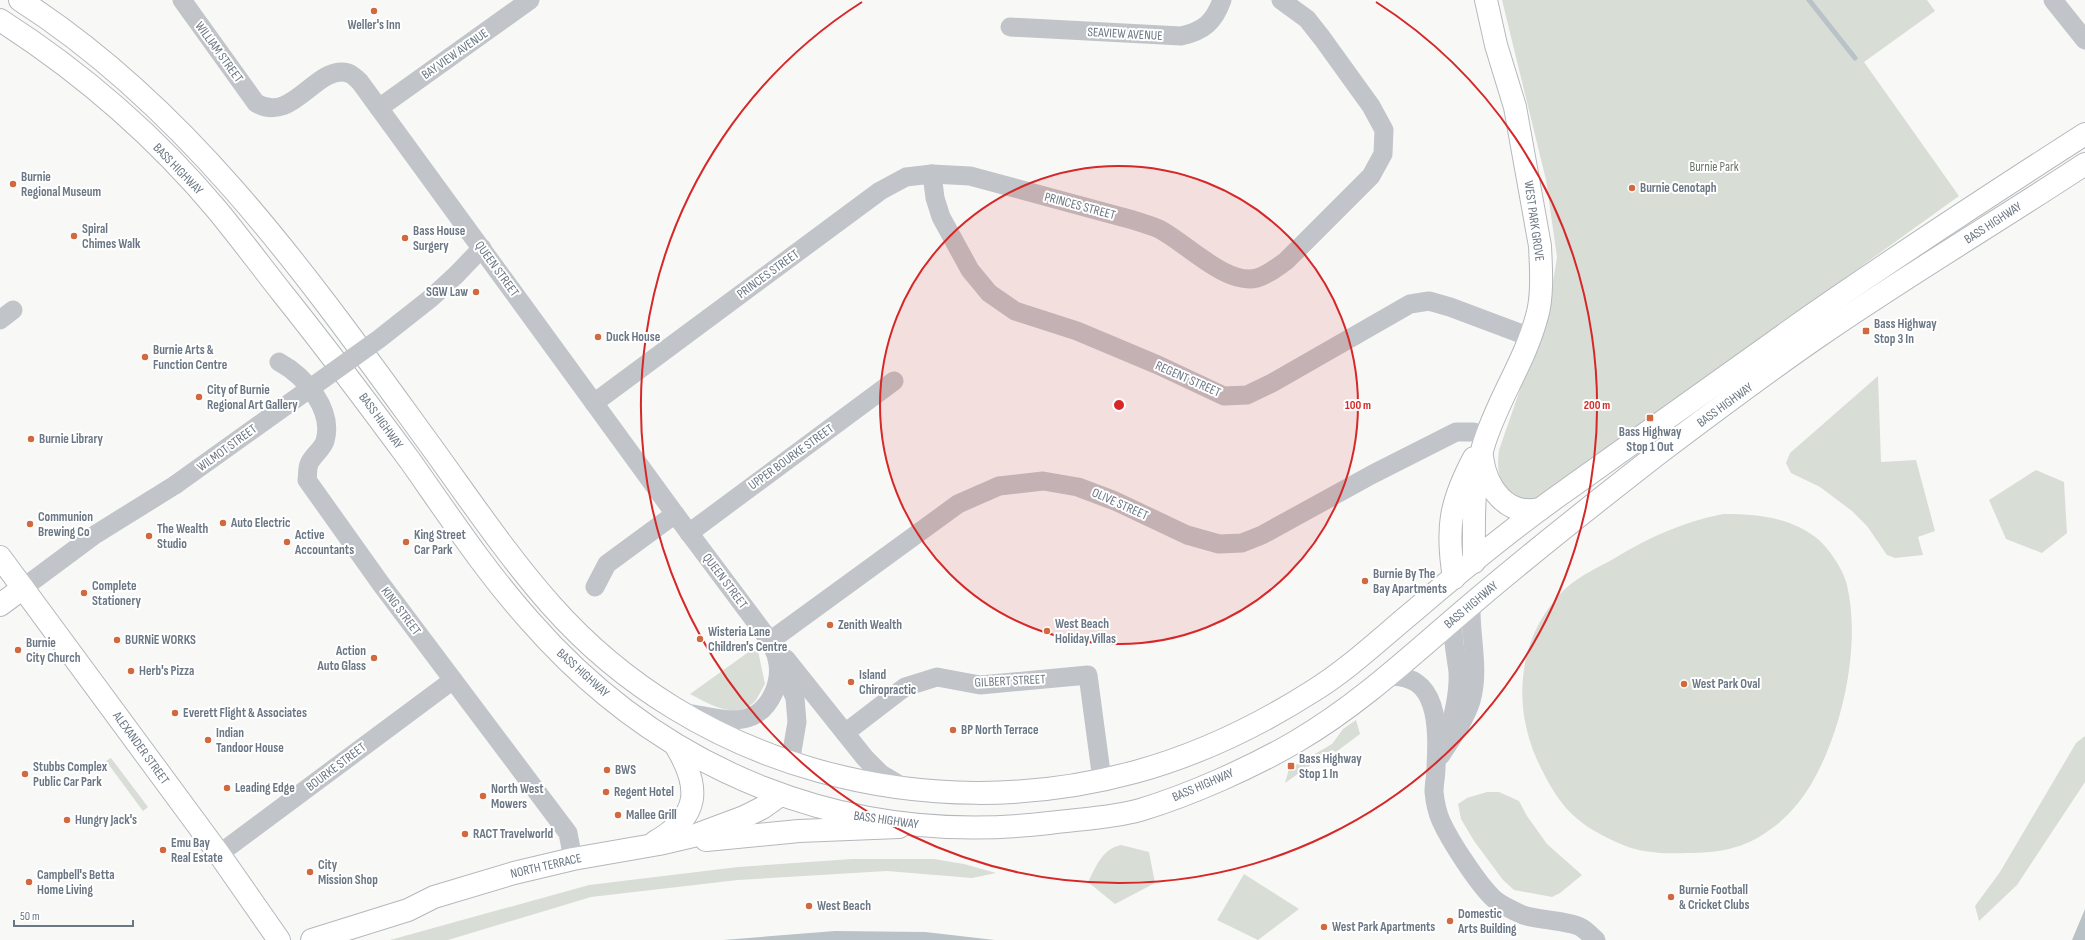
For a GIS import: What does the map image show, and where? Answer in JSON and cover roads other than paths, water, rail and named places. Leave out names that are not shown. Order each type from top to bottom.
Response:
[{"type":"main road","name":"BASS HIGHWAY","points":[[20,0],[81,41],[155,106],[211,164],[286,254],[377,372],[535,587],[580,636],[615,667],[677,712],[696,723],[750,748],[790,763],[844,778],[905,788],[994,793],[1043,789],[1102,780],[1169,761],[1254,725],[1314,691],[1360,658],[1454,578],[1540,509],[1802,322],[1948,222],[2085,134]]},
{"type":"main road","name":"WEST PARK GROVE","points":[[1453,620],[1454,578],[1449,543],[1450,519],[1460,486],[1484,445],[1530,337],[1538,314],[1541,266],[1540,246],[1515,107],[1496,45],[1486,0]]},
{"type":"main road","name":"BASS HIGHWAY","points":[[0,20],[64,63],[138,128],[215,208],[353,384],[503,589],[530,621],[575,668],[602,692],[676,746],[728,773],[779,796],[853,816],[927,825],[1024,826],[1137,811],[1202,787],[1293,743],[1350,706],[1548,540],[1664,449],[1816,338],[2085,164]]},
{"type":"main road","points":[[1948,222],[1959,246]]},
{"type":"main road","name":"WEST PARK GROVE","points":[[1470,605],[1474,562],[1475,509],[1484,445]]},
{"type":"main road","points":[[1484,445],[1489,480],[1502,500],[1510,507],[1523,511],[1540,509]]},
{"type":"main road","name":"ALEXANDER STREET","points":[[0,558],[219,854],[280,940]]},
{"type":"main road","name":"WILMOT STREET","points":[[0,605],[23,588]]},
{"type":"main road","points":[[651,846],[674,828],[691,805],[694,792],[692,777],[676,746]]},
{"type":"main road","points":[[779,796],[790,763]]},
{"type":"main road","name":"NORTH TERRACE","points":[[312,940],[408,910],[434,898],[514,873],[573,859],[651,846],[686,838],[727,824],[762,808],[779,796]]},
{"type":"main road","points":[[651,846],[799,831],[927,825]]},
{"type":"street","name":"WILLIAM STREET","points":[[182,0],[256,103]]},
{"type":"street","name":"BAY VIEW AVENUE","points":[[379,108],[530,0]]},
{"type":"street","name":"SEAVIEW AVENUE","points":[[1010,27],[1181,36],[1196,33],[1209,23],[1222,0]]},
{"type":"street","name":"PRINCES STREET","points":[[594,403],[880,191],[906,177],[932,174],[970,176],[1133,220],[1159,229],[1219,268],[1238,277],[1255,278],[1271,272],[1286,261],[1371,176],[1383,154],[1384,130],[1371,106],[1307,19],[1281,0]]},
{"type":"street","points":[[2053,0],[2085,40]]},
{"type":"street","name":"QUEEN STREET","points":[[256,103],[266,109],[278,109],[336,72],[348,73],[360,82],[675,514],[770,641],[795,698],[797,722],[790,763]]},
{"type":"street","name":"REGENT STREET","points":[[932,174],[935,198],[941,217],[970,270],[989,293],[1015,311],[1084,334],[1158,365],[1224,396],[1247,395],[1272,383],[1410,304],[1429,301],[1450,307],[1530,337]]},
{"type":"street","name":"WILMOT STREET","points":[[23,588],[93,536],[175,485],[379,339],[431,298],[482,248]]},
{"type":"street","name":"KING STREET","points":[[278,362],[293,370],[302,380],[321,403],[327,421],[324,442],[309,464],[307,480],[381,584],[568,833],[573,859]]},
{"type":"street","name":"UPPER BOURKE STREET","points":[[689,532],[894,382]]},
{"type":"street","name":"OLIVE STREET","points":[[770,641],[958,504],[999,486],[1043,481],[1078,487],[1115,501],[1187,535],[1219,544],[1242,543],[1262,535],[1373,474],[1456,432],[1474,432],[1484,445]]},
{"type":"street","points":[[595,587],[607,564],[675,514]]},
{"type":"street","points":[[1438,762],[1461,722],[1471,700],[1475,671],[1470,605]]},
{"type":"street","points":[[1453,620],[1452,640],[1457,663],[1458,687],[1454,712],[1438,762],[1434,791],[1441,821],[1468,866],[1494,899],[1524,915],[1582,927],[1596,940]]},
{"type":"street","points":[[677,712],[736,720],[745,719],[760,712],[771,699],[778,677],[778,663],[770,641]]},
{"type":"street","points":[[770,641],[813,691],[845,733],[881,774],[905,788]]},
{"type":"street","name":"GILBERT STREET","points":[[845,733],[905,687],[937,677],[980,685],[1088,675],[1102,780]]},
{"type":"street","points":[[1385,677],[1401,676],[1414,680],[1423,688],[1430,699],[1435,713],[1438,762]]},
{"type":"street","name":"BOURKE STREET","points":[[219,854],[454,680]]},
{"type":"street","points":[[795,698],[813,691]]},
{"type":"waterway","points":[[1809,0],[1855,58]]},
{"type":"place","name":"Weller's Inn","points":[[374,11]]},
{"type":"place","name":"Burnie Regional Museum","points":[[13,184]]},
{"type":"place","name":"Burnie Cenotaph","points":[[1632,188]]},
{"type":"place","name":"Spiral Chimes Walk","points":[[74,236]]},
{"type":"place","name":"Bass House Surgery","points":[[405,238]]},
{"type":"place","name":"SGW Law","points":[[476,292]]},
{"type":"place","name":"Bass Highway Stop 3 In","points":[[1866,331]]},
{"type":"place","name":"Duck House","points":[[598,337]]},
{"type":"place","name":"Burnie Arts & Function Centre","points":[[145,357]]},
{"type":"place","name":"City of Burnie Regional Art Gallery","points":[[199,397]]},
{"type":"place","name":"Bass Highway Stop 1 Out","points":[[1650,418]]},
{"type":"place","name":"Burnie Library","points":[[31,439]]},
{"type":"place","name":"Auto Electric","points":[[223,523]]},
{"type":"place","name":"Communion Brewing Co","points":[[30,524]]},
{"type":"place","name":"The Wealth Studio","points":[[149,536]]},
{"type":"place","name":"Active Accountants","points":[[287,542]]},
{"type":"place","name":"King Street Car Park","points":[[406,542]]},
{"type":"place","name":"Burnie By The Bay Apartments","points":[[1365,581]]},
{"type":"place","name":"Complete Stationery","points":[[84,593]]},
{"type":"place","name":"Zenith Wealth","points":[[830,625]]},
{"type":"place","name":"West Beach Holiday Villas","points":[[1047,631]]},
{"type":"place","name":"Wisteria Lane Children's Centre","points":[[700,639]]},
{"type":"place","name":"BURNiE WORKS","points":[[117,640]]},
{"type":"place","name":"Burnie City Church","points":[[18,650]]},
{"type":"place","name":"Action Auto Glass","points":[[374,658]]},
{"type":"place","name":"Herb's Pizza","points":[[131,671]]},
{"type":"place","name":"Island Chiropractic","points":[[851,682]]},
{"type":"place","name":"West Park Oval","points":[[1684,684]]},
{"type":"place","name":"Everett Flight & Associates","points":[[175,713]]},
{"type":"place","name":"BP North Terrace","points":[[953,730]]},
{"type":"place","name":"Indian Tandoor House","points":[[208,740]]},
{"type":"place","name":"Bass Highway Stop 1 In","points":[[1291,766]]},
{"type":"place","name":"BWS","points":[[607,770]]},
{"type":"place","name":"Stubbs Complex Public Car Park","points":[[25,774]]},
{"type":"place","name":"Leading Edge","points":[[227,788]]},
{"type":"place","name":"Regent Hotel","points":[[606,792]]},
{"type":"place","name":"North West Mowers","points":[[483,796]]},
{"type":"place","name":"Mallee Grill","points":[[618,815]]},
{"type":"place","name":"Hungry Jack's","points":[[67,820]]},
{"type":"place","name":"RACT Travelworld","points":[[465,834]]},
{"type":"place","name":"Emu Bay Real Estate","points":[[163,850]]},
{"type":"place","name":"City Mission Shop","points":[[310,872]]},
{"type":"place","name":"Campbell's Betta Home Living","points":[[29,882]]},
{"type":"place","name":"Burnie Football & Cricket Clubs","points":[[1671,897]]},
{"type":"place","name":"West Beach","points":[[809,906]]},
{"type":"place","name":"Domestic Arts Building","points":[[1450,921]]},
{"type":"place","name":"West Park Apartments","points":[[1324,927]]},
{"type":"park label","name":"Burnie Park","points":[[1714,167]]}]
